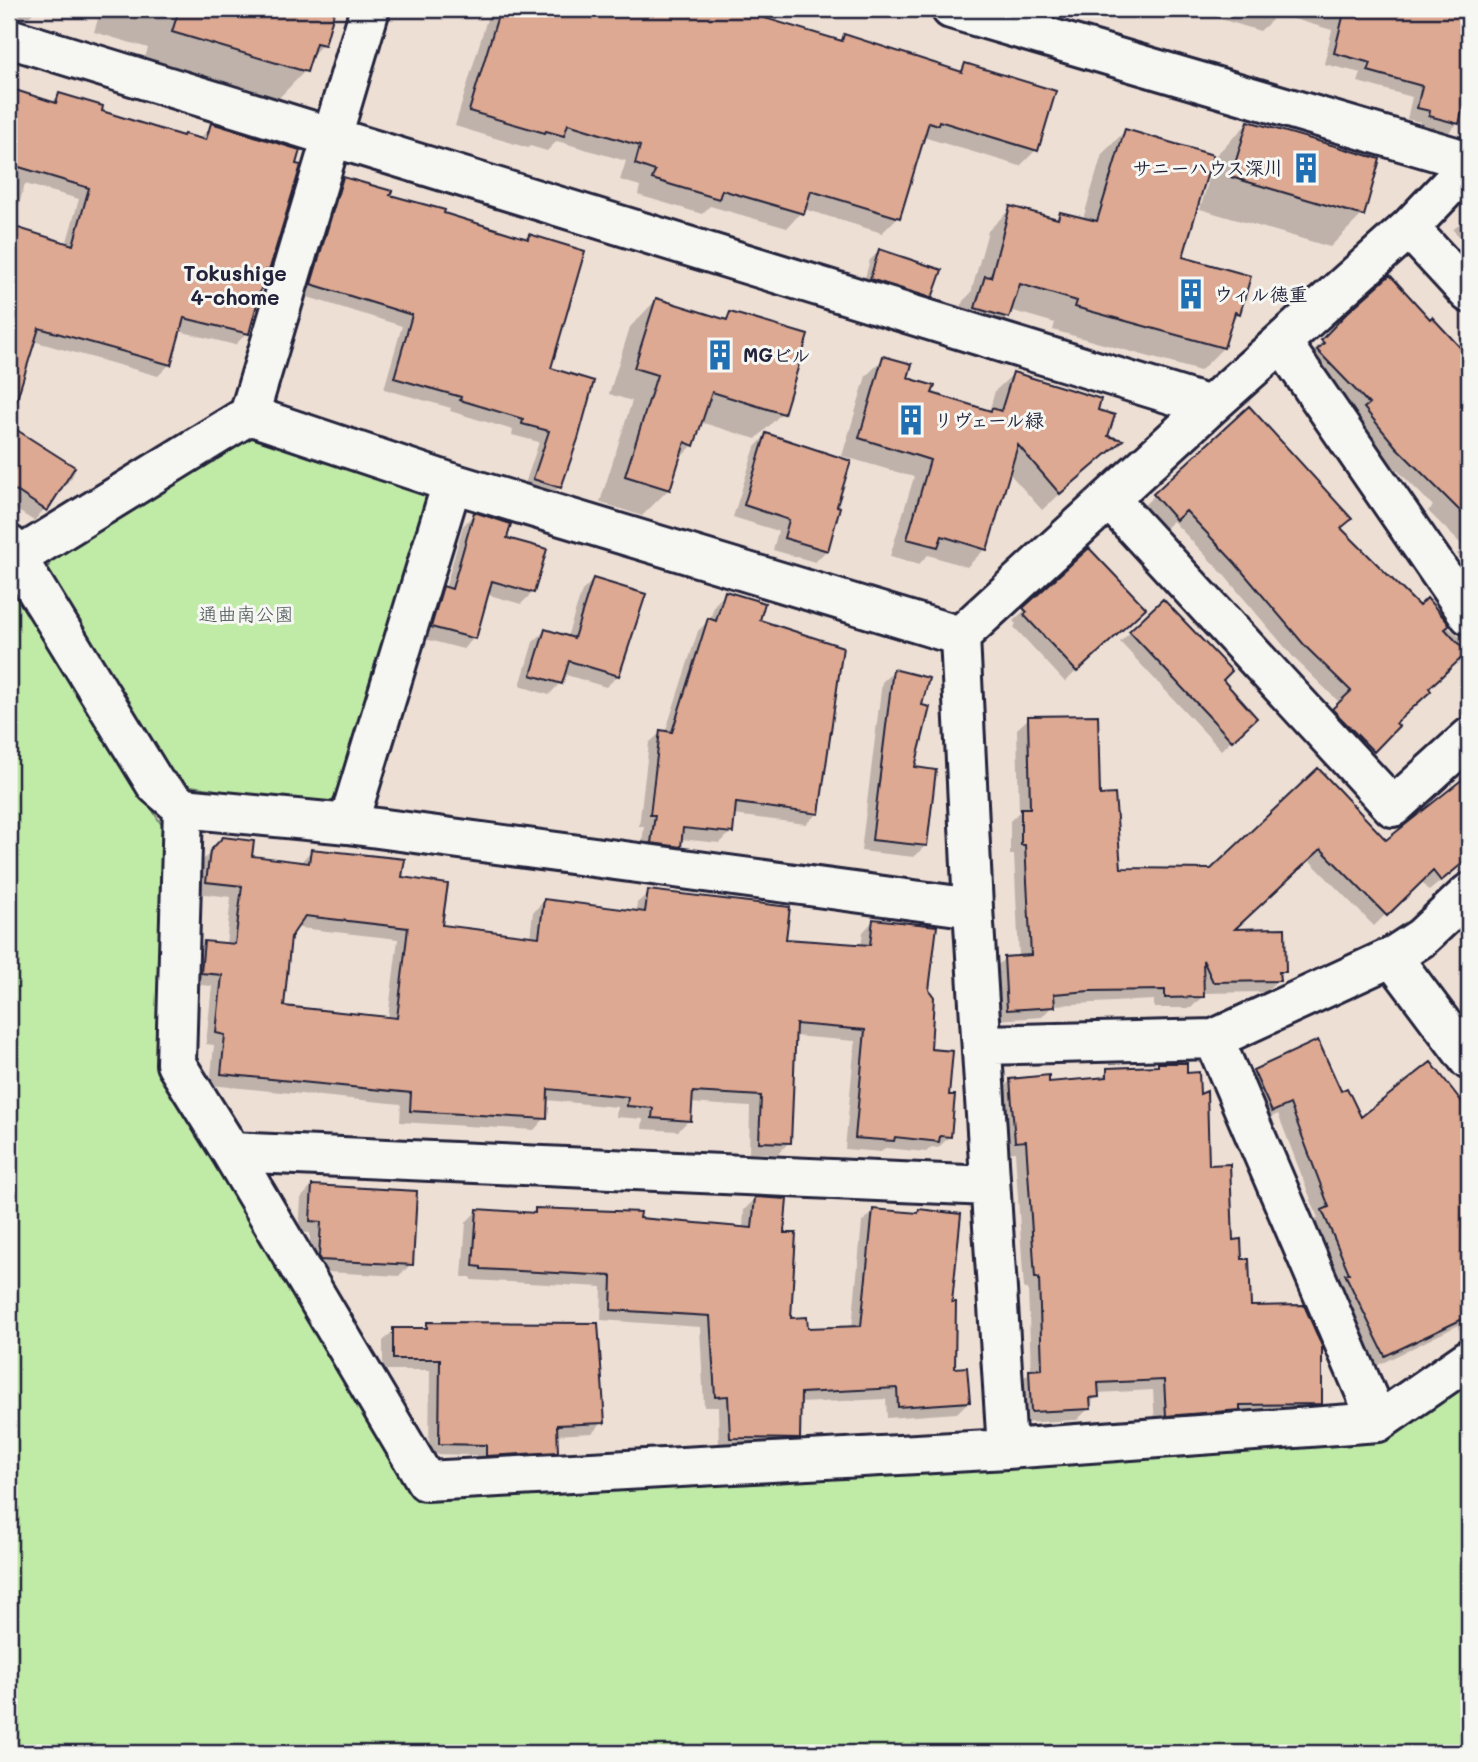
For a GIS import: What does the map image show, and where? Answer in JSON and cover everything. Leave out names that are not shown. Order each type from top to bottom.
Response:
[{"type":"street","points":[[370,9],[249,415],[13,551],[156,785],[183,808],[348,824],[973,908]]},
{"type":"street","points":[[951,9],[1469,163],[1409,228],[960,636]]},
{"type":"street","points":[[9,38],[1210,406]]},
{"type":"street","points":[[1409,228],[1469,293]]},
{"type":"street","points":[[1282,344],[1469,615]]},
{"type":"street","points":[[249,415],[452,483],[960,636]]},
{"type":"street","points":[[348,824],[452,483]]},
{"type":"street","points":[[1110,500],[1393,807],[1469,738]]},
{"type":"street","points":[[960,636],[989,1186],[1007,1449]]},
{"type":"street","points":[[183,808],[176,1064],[426,1481],[1007,1449],[1378,1422],[1469,1359]]},
{"type":"street","points":[[983,1045],[1214,1039],[1392,957],[1421,938],[1469,893]]},
{"type":"street","points":[[1392,957],[1469,1060]]},
{"type":"street","points":[[1214,1039],[1378,1422]]},
{"type":"street","points":[[231,1152],[989,1186]]},
{"type":"green space","name":"通曲南公園","points":[[261,435],[428,488],[437,505],[350,794],[329,808],[185,785],[169,778],[46,577],[52,553],[238,439]]},
{"type":"green space","points":[[9,579],[163,827],[160,1070],[418,1500],[1007,1468],[1384,1440],[1469,1381],[1469,1753],[9,1753]]},
{"type":"building","points":[[179,9],[335,9],[325,45],[316,43],[307,72],[172,32]]},
{"type":"building","points":[[500,9],[735,9],[842,41],[844,34],[962,72],[965,63],[1056,91],[1038,151],[939,121],[938,125],[929,122],[900,218],[811,191],[804,214],[722,190],[719,199],[652,179],[655,171],[635,164],[640,146],[568,124],[564,136],[469,111]]},
{"type":"building","points":[[1345,9],[1469,9],[1469,86],[1459,124],[1429,116],[1430,111],[1417,108],[1422,86],[1368,71],[1371,63],[1334,53]]},
{"type":"building","points":[[9,88],[56,103],[59,93],[103,106],[102,111],[183,136],[184,134],[206,140],[211,123],[300,150],[296,164],[301,165],[269,271],[266,270],[249,334],[184,318],[171,365],[39,328],[16,402],[9,401],[9,225],[73,245],[89,188],[9,164]]},
{"type":"building","name":"サニーハウス深川","points":[[1248,121],[1380,159],[1364,216],[1231,177]]},
{"type":"building","points":[[1125,129],[1213,155],[1183,257],[1251,276],[1240,314],[1235,312],[1224,348],[1075,307],[1077,301],[1020,284],[1009,318],[975,308],[985,276],[991,277],[1010,206],[1058,219],[1060,212],[1097,221]]},
{"type":"building","points":[[343,177],[392,191],[390,195],[445,210],[444,213],[528,239],[529,234],[585,251],[551,368],[594,381],[561,488],[533,479],[549,431],[522,424],[523,419],[460,400],[461,397],[394,378],[412,315],[311,284]]},
{"type":"building","points":[[879,249],[942,270],[932,298],[870,279]]},
{"type":"building","points":[[1390,275],[1469,357],[1469,520],[1396,447],[1364,408],[1369,404],[1317,350],[1324,343],[1321,340],[1347,313]]},
{"type":"building","name":"MGビル","points":[[656,298],[727,320],[730,312],[808,335],[784,414],[712,392],[694,446],[685,442],[670,490],[625,476],[657,375],[634,368]]},
{"type":"building","points":[[883,356],[912,364],[908,378],[935,386],[932,393],[991,411],[992,408],[1001,411],[1013,372],[1101,399],[1098,410],[1115,415],[1108,436],[1123,440],[1060,494],[1018,445],[987,550],[942,536],[938,547],[907,539],[930,460],[859,438]]},
{"type":"building","points":[[1249,406],[1352,519],[1341,528],[1419,606],[1427,598],[1450,625],[1445,629],[1467,653],[1396,723],[1399,726],[1374,752],[1332,709],[1351,691],[1306,647],[1235,563],[1186,511],[1176,520],[1153,494]]},
{"type":"building","points":[[9,425],[75,467],[47,511],[9,486]]},
{"type":"building","points":[[766,433],[851,461],[837,506],[840,507],[828,551],[784,538],[789,520],[744,505]]},
{"type":"building","points":[[474,512],[511,524],[507,538],[547,549],[534,593],[492,581],[476,639],[431,627],[443,586],[452,589]]},
{"type":"building","points":[[1089,548],[1146,608],[1077,672],[1024,615],[1027,612],[1023,608]]},
{"type":"building","points":[[593,578],[646,594],[619,676],[569,661],[562,684],[531,675],[545,629],[574,638]]},
{"type":"building","points":[[725,591],[765,603],[760,620],[843,647],[819,814],[736,803],[733,833],[683,828],[681,847],[651,843],[655,815],[650,815],[660,730],[672,732],[708,618],[716,621]]},
{"type":"building","points":[[1163,599],[1232,671],[1223,680],[1257,718],[1232,741],[1129,631]]},
{"type":"building","points":[[893,669],[929,678],[922,705],[930,707],[915,767],[936,770],[927,846],[872,840]]},
{"type":"building","points":[[1098,715],[1100,795],[1115,794],[1121,868],[1211,869],[1318,768],[1386,840],[1469,774],[1469,858],[1441,881],[1433,871],[1387,916],[1321,849],[1235,929],[1285,928],[1286,972],[1279,972],[1280,981],[1213,982],[1203,960],[1204,997],[1165,998],[1165,990],[1090,991],[1054,994],[1055,1007],[1007,1010],[1004,957],[1031,955],[1025,845],[1021,845],[1021,808],[1030,808],[1028,716]]},
{"type":"building","points":[[223,837],[254,841],[252,856],[309,863],[311,849],[405,859],[402,877],[448,884],[442,925],[539,937],[544,899],[645,912],[648,890],[790,907],[786,939],[870,945],[873,919],[937,926],[929,990],[934,997],[931,1049],[953,1051],[949,1095],[955,1095],[951,1137],[940,1136],[939,1142],[895,1137],[894,1141],[855,1138],[865,1030],[796,1024],[791,1143],[759,1142],[761,1096],[693,1092],[691,1121],[652,1118],[653,1108],[627,1106],[628,1097],[548,1089],[547,1119],[410,1111],[411,1093],[221,1074],[225,1035],[216,1033],[222,975],[201,973],[204,941],[235,944],[242,886],[206,882],[210,851]],"holes":[[[305,916],[408,928],[397,1018],[284,1006],[291,937]]]},
{"type":"building","points":[[1318,1040],[1341,1091],[1347,1088],[1361,1117],[1431,1062],[1469,1111],[1469,1316],[1385,1356],[1345,1274],[1349,1273],[1322,1210],[1329,1207],[1290,1104],[1272,1112],[1253,1070]]},
{"type":"building","points":[[1158,1063],[1187,1063],[1187,1073],[1199,1072],[1200,1094],[1207,1091],[1209,1165],[1230,1164],[1233,1240],[1241,1239],[1242,1259],[1249,1259],[1251,1306],[1304,1305],[1322,1346],[1322,1404],[1240,1405],[1240,1410],[1166,1416],[1164,1380],[1098,1383],[1099,1397],[1090,1398],[1091,1409],[1031,1412],[1029,1370],[1042,1369],[1039,1278],[1035,1278],[1026,1141],[1015,1142],[1010,1079],[1049,1075],[1049,1082],[1107,1077],[1107,1068],[1158,1066]]},
{"type":"building","points":[[312,1185],[417,1191],[413,1265],[320,1260],[321,1222],[310,1221]]},
{"type":"building","points":[[755,1197],[787,1199],[784,1233],[796,1233],[791,1318],[807,1317],[808,1328],[861,1326],[873,1209],[918,1213],[919,1209],[961,1214],[952,1302],[956,1302],[955,1368],[967,1367],[970,1402],[898,1407],[897,1388],[801,1393],[800,1439],[730,1438],[728,1396],[715,1397],[710,1316],[611,1310],[612,1276],[481,1269],[473,1266],[477,1209],[535,1213],[535,1208],[641,1212],[640,1218],[752,1228]]},
{"type":"building","points":[[427,1322],[598,1323],[605,1423],[557,1425],[558,1452],[486,1456],[486,1445],[439,1444],[440,1359],[393,1359],[393,1328],[427,1328]]},
{"type":"place","name":"サニーハウス深川","points":[[1306,168]]},
{"type":"place","name":"ウィル徳重","points":[[1191,294]]},
{"type":"place","name":"MGビル","points":[[720,355]]},
{"type":"place","name":"リヴェール緑","points":[[911,420]]},
{"type":"district","name":"Tokushige 4-chome","points":[[235,286]]}]
